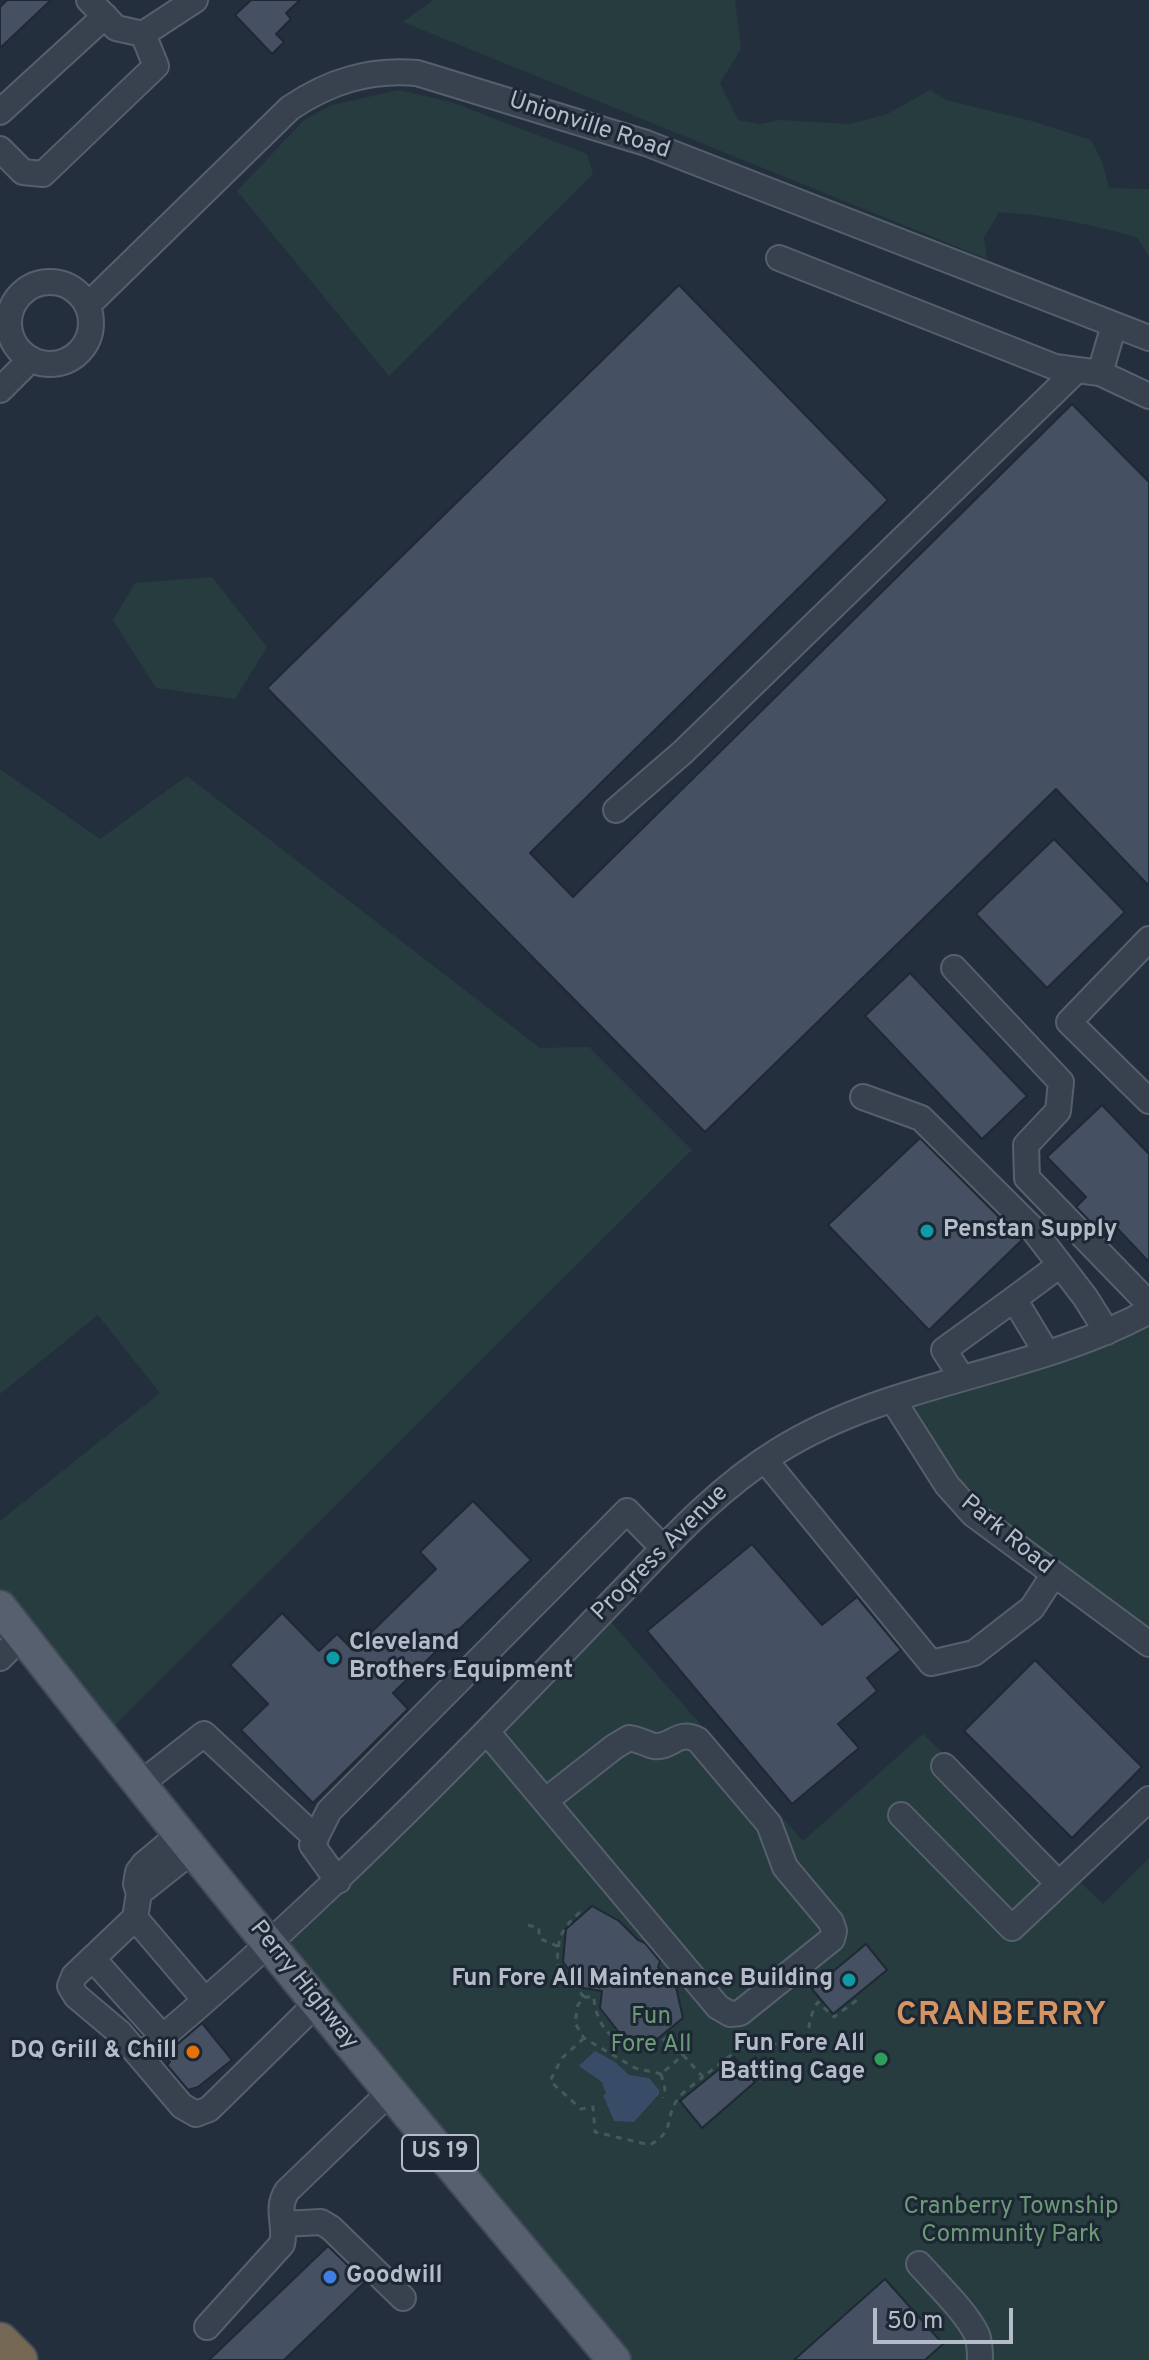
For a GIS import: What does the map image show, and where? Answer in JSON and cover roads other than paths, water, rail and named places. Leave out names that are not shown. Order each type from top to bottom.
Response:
[{"type":"highway","points":[[0,2341],[19,2360]]},
{"type":"main road","name":"Perry Highway","points":[[0,1607],[11,1647],[139,1785],[614,2360]]},
{"type":"street","points":[[0,112],[97,8],[116,28],[143,34],[195,0]]},
{"type":"street","points":[[0,149],[23,172],[43,174],[156,66],[143,34]]},
{"type":"street","name":"Unionville Road","points":[[88,305],[290,108],[335,84],[369,73],[393,71],[417,73],[646,143],[1149,338]]},
{"type":"street","points":[[779,258],[1055,367],[1089,372],[1149,396]]},
{"type":"street","points":[[61,283],[74,289],[88,305],[92,324],[89,337],[72,358],[47,364],[31,359],[14,343],[9,329],[7,300],[34,285],[61,283]]},
{"type":"street","points":[[616,810],[683,752],[1089,372],[1114,325]]},
{"type":"street","points":[[0,390],[31,359]]},
{"type":"street","points":[[1149,939],[1069,1022],[1149,1101]]},
{"type":"street","points":[[954,968],[1061,1082],[1058,1111],[1026,1145],[1027,1178],[1149,1304]]},
{"type":"street","points":[[863,1097],[921,1118],[1032,1228],[1085,1297],[1107,1332]]},
{"type":"street","points":[[962,1378],[944,1350],[1060,1265]]},
{"type":"street","points":[[1014,1299],[1046,1352]]},
{"type":"street","name":"Progress Avenue","points":[[140,2056],[338,1881],[487,1732],[663,1548],[703,1509],[765,1460],[827,1424],[1107,1332],[1149,1311]]},
{"type":"street","name":"Park Road","points":[[893,1400],[959,1500],[986,1525],[1149,1644]]},
{"type":"street","points":[[765,1460],[931,1663],[974,1653],[1032,1608],[1054,1574]]},
{"type":"street","points":[[338,1881],[312,1845],[329,1811],[627,1511],[663,1548]]},
{"type":"street","points":[[487,1732],[718,2007],[730,2014],[740,2013],[832,1939],[834,1931],[831,1922],[785,1867],[769,1824],[698,1740],[690,1736],[677,1737],[665,1746],[652,1746],[629,1738],[545,1801]]},
{"type":"street","points":[[139,1785],[204,1734],[316,1838]]},
{"type":"street","points":[[944,1766],[1059,1884]]},
{"type":"street","points":[[901,1815],[1012,1928],[1149,1799]]},
{"type":"street","points":[[186,1842],[139,1870],[135,1918],[74,1976],[70,1986],[76,1996],[120,2033],[182,2106],[196,2114],[209,2109],[317,2003]]},
{"type":"street","points":[[135,1918],[205,2000]]},
{"type":"street","points":[[93,1959],[163,2037]]},
{"type":"street","points":[[207,2327],[282,2244],[285,2233],[281,2201],[287,2191],[390,2092]]},
{"type":"street","points":[[283,2224],[321,2222],[331,2228],[403,2298]]},
{"type":"street","points":[[919,2264],[977,2335],[980,2360]]},
{"type":"water","points":[[595,2051],[615,2062],[629,2075],[649,2078],[659,2090],[659,2094],[634,2122],[614,2121],[603,2095],[606,2094],[602,2082],[579,2066]]},
{"type":"place","name":"Penstan Supply","points":[[927,1231]]},
{"type":"place","name":"Cleveland Brothers Equipment","points":[[333,1658]]},
{"type":"place","name":"Fun Fore All Maintenance Building","points":[[849,1980]]},
{"type":"place","name":"DQ Grill & Chill","points":[[193,2052]]},
{"type":"place","name":"Fun Fore All Batting Cage","points":[[881,2059]]},
{"type":"place","name":"Goodwill","points":[[330,2277]]},
{"type":"district","name":"CRANBERRY","points":[[1002,2018]]},
{"type":"park label","name":"Fun Fore All","points":[[651,2032]]},
{"type":"park label","name":"Cranberry Township Community Park","points":[[1011,2222]]}]
